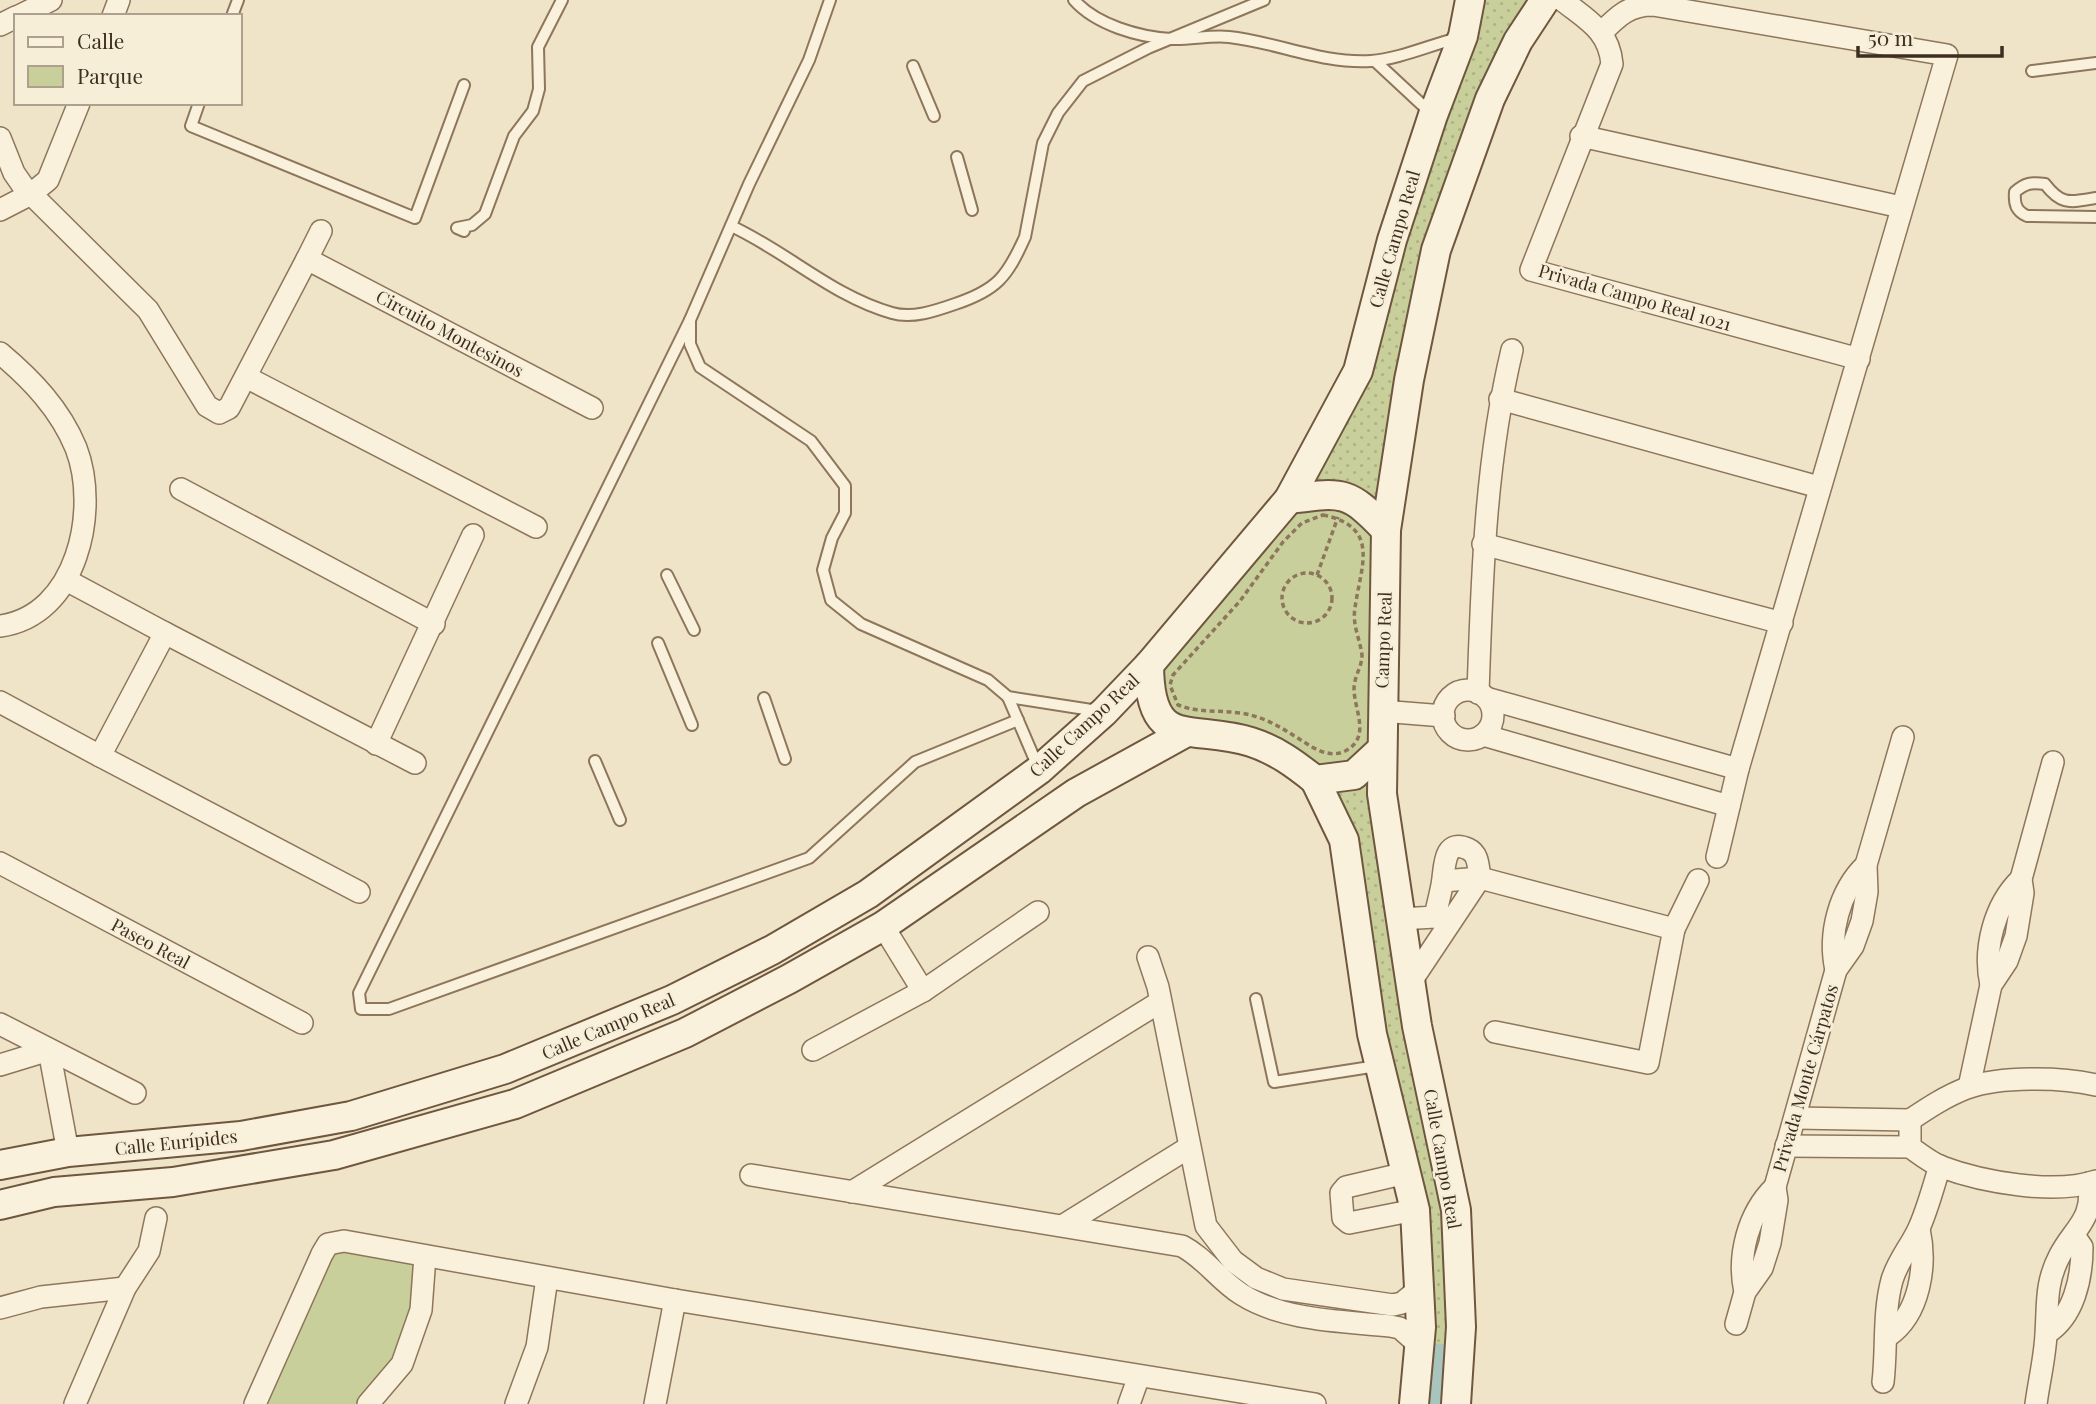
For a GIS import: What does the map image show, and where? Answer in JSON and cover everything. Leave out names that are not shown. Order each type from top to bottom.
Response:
[{"type":"street","points":[[24,14],[51,0]]},
{"type":"street","name":"Calle Campo Real","points":[[351,1116],[505,1069],[671,1000],[761,956],[869,894],[1040,770],[1104,712],[1149,665],[1289,499],[1358,371],[1392,240],[1433,114],[1464,36],[1470,0]]},
{"type":"street","points":[[1386,530],[1409,380],[1436,250],[1490,99],[1518,41],[1545,0]]},
{"type":"street","points":[[1562,0],[1602,32],[1623,12],[1639,5],[1653,5],[1947,55],[1738,769],[1717,857]]},
{"type":"street","name":"Privada Campo Real 1021","points":[[1602,32],[1612,64],[1581,136],[1531,270],[1859,359]]},
{"type":"street","points":[[0,210],[31,194],[48,180],[78,105]]},
{"type":"street","points":[[1581,136],[1901,207]]},
{"type":"street","points":[[0,138],[14,173],[31,194],[148,310],[207,406],[219,412],[229,408],[321,232]]},
{"type":"street","name":"Circuito Montesinos","points":[[307,259],[592,408]]},
{"type":"street","points":[[1512,350],[1500,399],[1483,544],[1482,695],[1491,704],[1493,721],[1483,735],[1475,739],[1458,738],[1446,726],[1444,716],[1448,702],[1454,695],[1470,691],[1482,695],[1738,769]]},
{"type":"street","points":[[0,353],[55,408],[76,450],[84,489],[84,519],[68,580],[44,607],[0,626]]},
{"type":"street","points":[[246,377],[536,527]]},
{"type":"street","points":[[1500,399],[1819,487]]},
{"type":"street","points":[[181,489],[434,624]]},
{"type":"street","points":[[1289,499],[1328,494],[1341,507],[1361,504],[1386,530]]},
{"type":"street","name":"Campo Real","points":[[1381,750],[1386,530]]},
{"type":"street","points":[[376,744],[473,535]]},
{"type":"street","points":[[1483,544],[1782,623]]},
{"type":"street","points":[[68,580],[165,634],[415,764]]},
{"type":"street","points":[[100,756],[165,634]]},
{"type":"street","points":[[1149,665],[1149,697],[1159,716],[1183,734],[1217,734],[1251,742],[1282,755],[1315,780],[1354,775],[1381,750]]},
{"type":"street","points":[[0,702],[359,892]]},
{"type":"street","points":[[1381,712],[1444,716]]},
{"type":"street","name":"Calle Campo Real","points":[[334,1155],[527,1099],[685,1033],[883,926],[1076,793],[1183,734]]},
{"type":"street","points":[[1483,735],[1729,806]]},
{"type":"street","name":"Privada Monte Cárpatos","points":[[1736,1324],[1745,1292],[1742,1262],[1747,1238],[1756,1210],[1775,1187],[1836,970],[1833,940],[1838,916],[1847,888],[1866,865],[1903,737]]},
{"type":"street","name":"Calle Campo Real","points":[[1381,750],[1382,794],[1410,983],[1456,1210],[1461,1327],[1456,1404]]},
{"type":"street","points":[[1969,1087],[1991,985],[1987,955],[1993,930],[2002,903],[2021,880],[2053,762]]},
{"type":"street","name":"Calle Campo Real","points":[[1315,780],[1344,840],[1372,1034],[1415,1210],[1419,1345],[1414,1404]]},
{"type":"street","points":[[1443,919],[1443,860],[1450,850],[1461,846],[1471,850],[1477,858],[1480,878]]},
{"type":"street","name":"Paseo Real","points":[[0,863],[302,1023]]},
{"type":"street","points":[[1443,881],[1480,878],[1674,929]]},
{"type":"street","points":[[1410,983],[1443,919],[1480,878]]},
{"type":"street","points":[[1495,1032],[1648,1063],[1674,929],[1698,880]]},
{"type":"street","points":[[813,1050],[923,991],[1038,912]]},
{"type":"street","points":[[1400,919],[1443,919]]},
{"type":"street","points":[[883,926],[923,991]]},
{"type":"street","points":[[1148,957],[1160,1002],[1206,1226],[1233,1261],[1256,1278],[1298,1292],[1336,1309],[1400,1328],[1419,1345]]},
{"type":"street","points":[[852,1192],[1160,1002]]},
{"type":"street","points":[[0,1024],[135,1093]]},
{"type":"street","points":[[0,1065],[49,1050]]},
{"type":"street","points":[[49,1050],[68,1152]]},
{"type":"street","points":[[1795,1118],[1910,1121],[1937,1102],[1969,1087],[2040,1078],[2096,1085]]},
{"type":"street","name":"Calle Eurípides","points":[[0,1165],[68,1152],[241,1136],[351,1116]]},
{"type":"street","points":[[1910,1121],[1910,1147]]},
{"type":"street","points":[[167,1144],[173,1182]]},
{"type":"street","points":[[1786,1146],[1910,1147],[1940,1166],[1992,1181],[2041,1186],[2093,1182],[2090,1203],[2075,1237],[2082,1247],[2076,1287],[2066,1316],[2059,1325],[2046,1333],[2036,1404]]},
{"type":"street","points":[[1064,1225],[1188,1148]]},
{"type":"street","name":"Calle Eurípides","points":[[0,1205],[54,1192],[173,1182],[334,1155]]},
{"type":"street","points":[[1883,1382],[1888,1336],[1900,1327],[1908,1315],[1918,1288],[1923,1260],[1919,1229],[1940,1166]]},
{"type":"street","points":[[1406,1173],[1346,1187],[1341,1193],[1343,1218],[1349,1223],[1415,1210]]},
{"type":"street","points":[[751,1175],[1182,1246],[1198,1254],[1217,1276],[1244,1296],[1278,1311],[1294,1314],[1393,1305],[1402,1303],[1419,1289]]},
{"type":"street","points":[[75,1404],[125,1289],[149,1251],[156,1218]]},
{"type":"street","points":[[1182,1246],[1206,1226]]},
{"type":"street","points":[[256,1404],[328,1244],[344,1241],[674,1300],[1139,1376],[1262,1400],[1315,1404]]},
{"type":"street","points":[[368,1404],[402,1364],[421,1310],[425,1256]]},
{"type":"street","points":[[516,1404],[537,1347],[547,1278]]},
{"type":"street","points":[[0,1308],[41,1297],[125,1289]]},
{"type":"street","points":[[1294,1314],[1298,1292]]},
{"type":"street","points":[[654,1404],[674,1300]]},
{"type":"street","points":[[1129,1404],[1139,1376]]},
{"type":"lane","points":[[464,231],[457,228],[472,225],[485,214],[514,136],[533,111],[539,89],[538,47],[562,0]]},
{"type":"lane","points":[[830,0],[809,60],[690,320],[359,993],[361,1009],[389,1009],[809,858],[915,762],[1018,720]]},
{"type":"lane","points":[[1074,0],[1085,12],[1104,22],[1147,36],[1171,39],[1229,37],[1334,61],[1375,61],[1464,36]]},
{"type":"lane","points":[[731,226],[755,237],[811,275],[892,313],[912,315],[935,311],[981,295],[1006,275],[1025,237],[1043,143],[1058,113],[1083,81],[1171,39],[1264,0]]},
{"type":"lane","points":[[1375,61],[1433,114]]},
{"type":"lane","points":[[2032,71],[2096,63]]},
{"type":"lane","points":[[913,66],[934,116]]},
{"type":"lane","points":[[198,105],[191,126],[415,218],[464,85]]},
{"type":"lane","points":[[957,157],[972,210]]},
{"type":"lane","points":[[2096,198],[2067,201],[2056,199],[2045,184],[2035,182],[2024,184],[2015,192],[2014,203],[2019,212],[2027,216],[2096,217]]},
{"type":"lane","points":[[690,320],[690,344],[700,367],[811,441],[845,486],[845,513],[832,538],[823,570],[831,600],[861,624],[988,680],[1008,697],[1040,770]]},
{"type":"lane","points":[[667,575],[695,630]]},
{"type":"lane","points":[[658,643],[692,725]]},
{"type":"lane","points":[[1008,697],[1104,712]]},
{"type":"lane","points":[[764,698],[785,759]]},
{"type":"lane","points":[[595,761],[620,820]]},
{"type":"lane","points":[[1256,999],[1274,1082],[1380,1066]]},
{"type":"path","points":[[1341,507],[1366,553],[1354,609],[1355,634],[1362,655],[1360,670],[1354,682],[1360,716],[1357,741],[1346,751],[1329,754],[1266,719],[1241,713],[1192,711],[1178,705],[1170,685],[1172,675],[1240,601],[1283,542],[1302,523],[1341,507]]},
{"type":"path","points":[[1317,575],[1341,507]]},
{"type":"path","points":[[1296,575],[1317,575],[1331,589],[1329,610],[1315,622],[1296,621],[1283,608],[1283,589],[1296,575]]},
{"type":"green space","points":[[1470,0],[1545,0],[1436,250],[1386,530],[1289,499],[1358,371]]},
{"type":"green space","points":[[1328,494],[1386,530],[1381,750],[1343,776],[1282,755],[1183,734],[1149,665],[1289,499]]},
{"type":"green space","points":[[1381,750],[1456,1210],[1456,1404],[1414,1404],[1421,1327],[1344,840],[1315,780]]},
{"type":"green space","points":[[328,1244],[425,1256],[421,1310],[368,1404],[255,1404]]},
{"type":"waterway","points":[[1434,1404],[1439,1353]]}]
